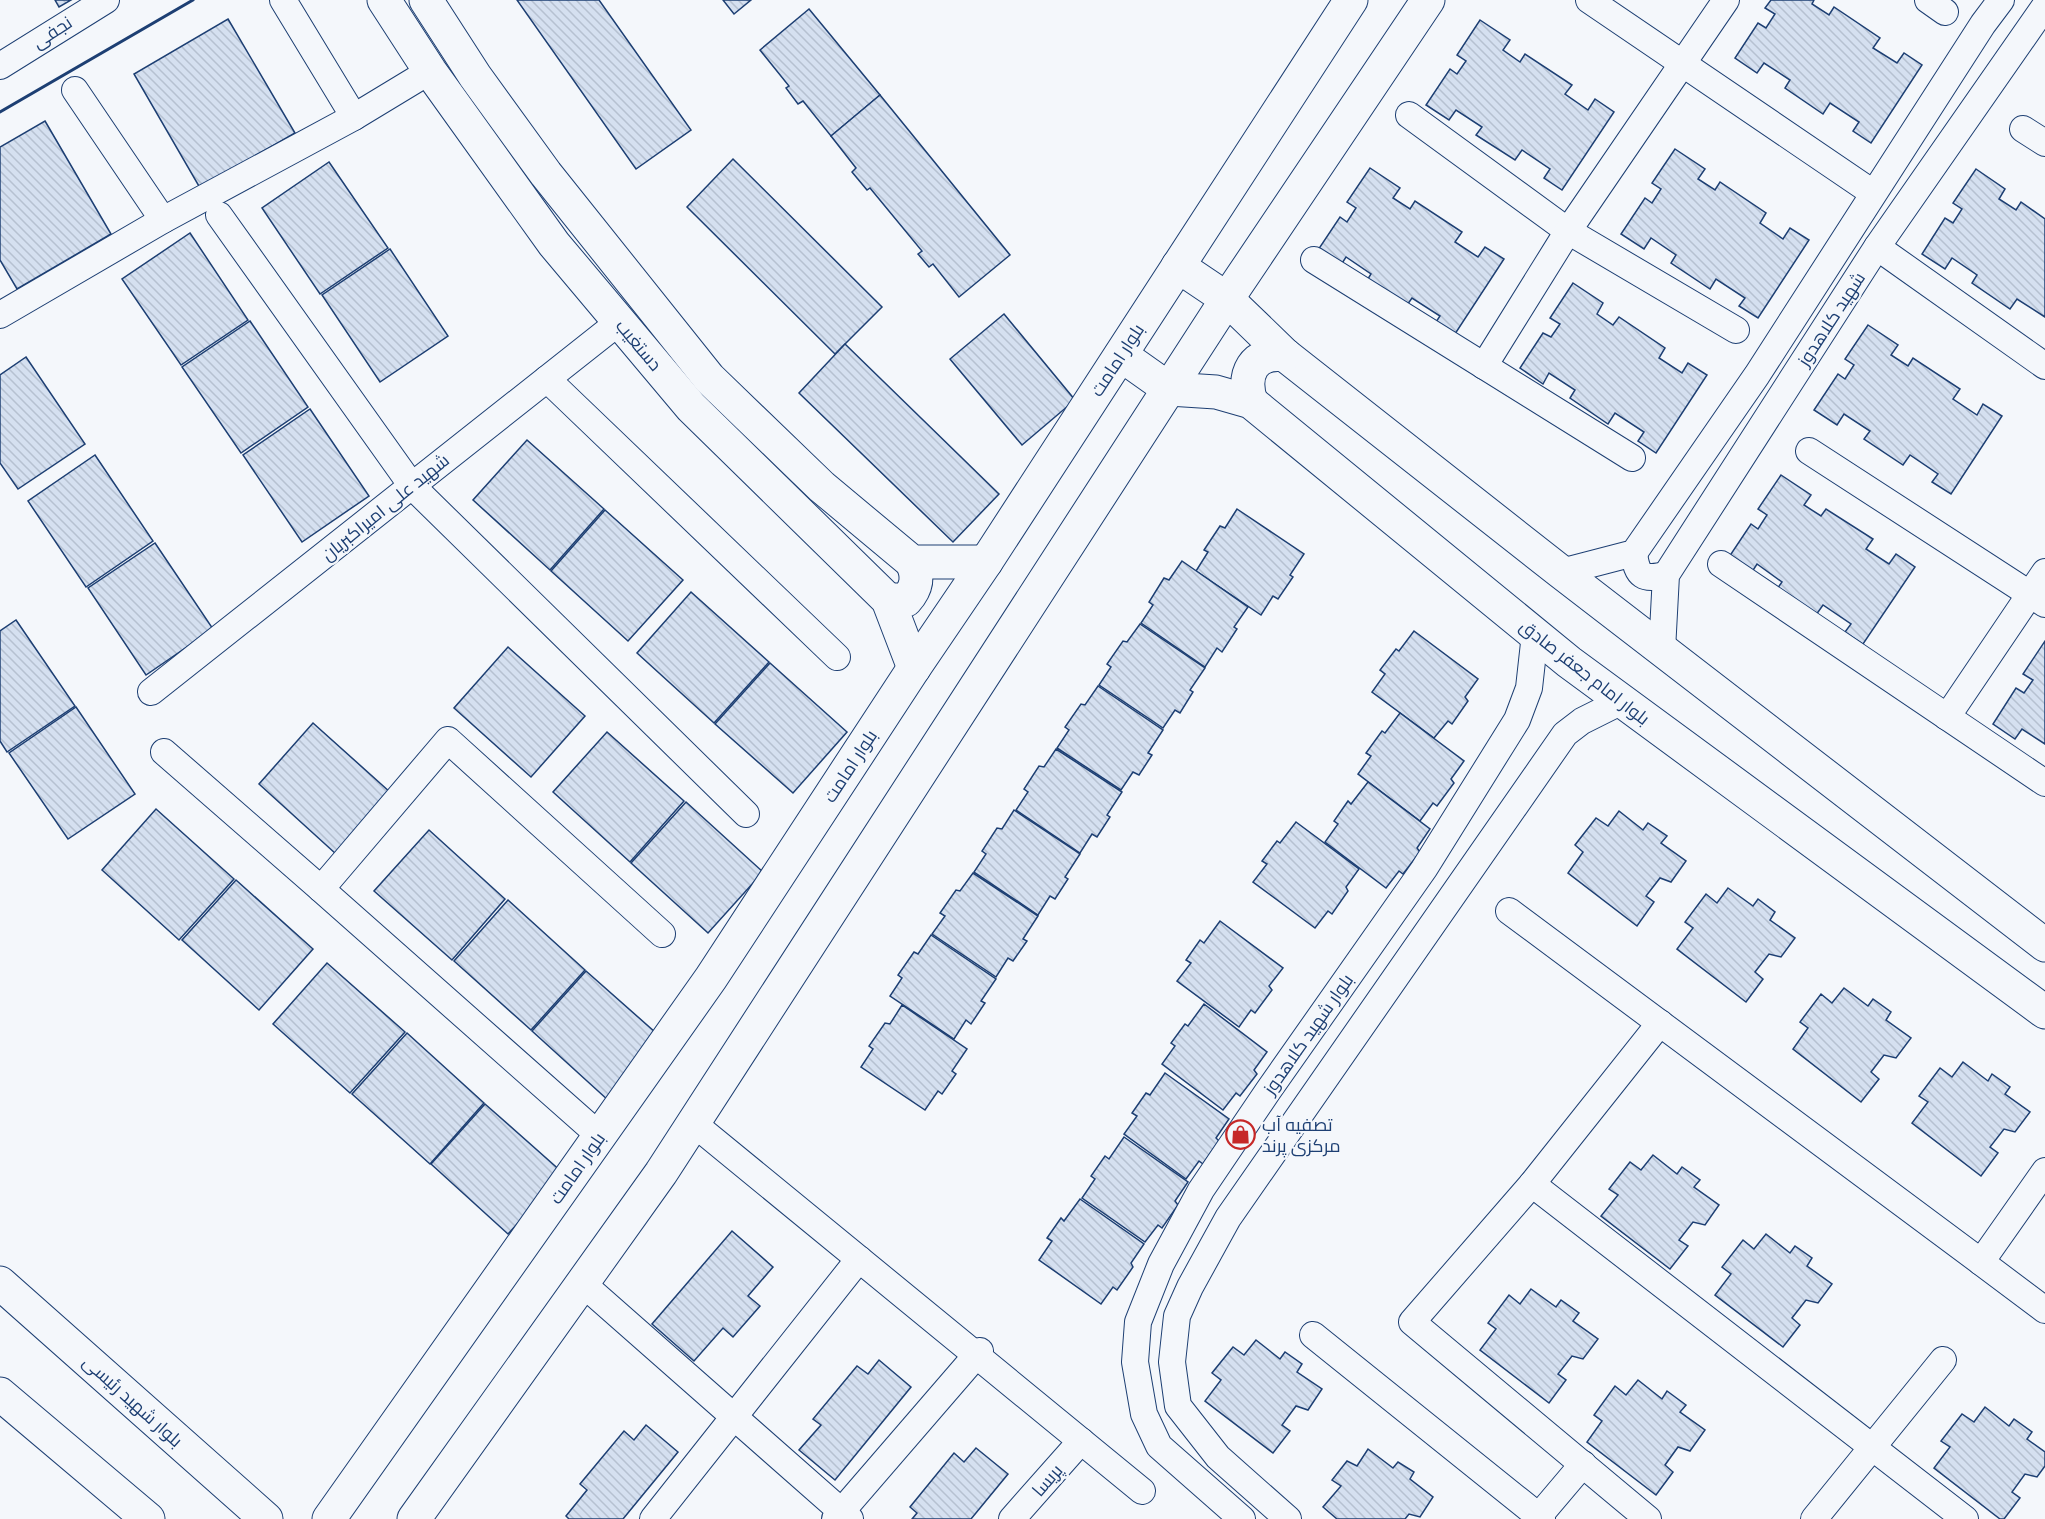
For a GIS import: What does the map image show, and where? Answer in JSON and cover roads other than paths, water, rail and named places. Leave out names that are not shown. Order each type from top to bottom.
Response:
[{"type":"street","name":"نجفی","points":[[0,66],[106,0]]},
{"type":"street","points":[[284,0],[354,117]]},
{"type":"street","name":"دستغیب","points":[[384,0],[430,71],[554,244],[619,322],[691,407],[888,600],[914,668]]},
{"type":"street","name":"دستغیب","points":[[426,0],[475,76],[546,174],[709,378],[822,487],[912,562]]},
{"type":"street","name":"بلوار امامت","points":[[329,1519],[711,978],[986,562],[1351,0]]},
{"type":"street","points":[[414,1519],[661,1173],[1227,299],[1428,0]]},
{"type":"street","points":[[1589,0],[1873,193]]},
{"type":"street","points":[[1484,366],[1568,231],[1726,0]]},
{"type":"street","name":"شهید کلاهدوز","points":[[1634,553],[1757,375],[1873,193],[2001,0]]},
{"type":"street","name":"شهید کلاهدوز","points":[[1662,650],[1666,575],[1877,248],[2045,6]]},
{"type":"street","points":[[0,315],[163,220],[354,117],[430,71]]},
{"type":"street","points":[[75,90],[163,220]]},
{"type":"street","points":[[1409,115],[1568,231],[1736,330]]},
{"type":"street","points":[[2023,129],[2045,143]]},
{"type":"street","points":[[219,215],[412,486],[746,814]]},
{"type":"street","points":[[1877,248],[2045,366]]},
{"type":"street","points":[[1314,261],[1632,458]]},
{"type":"street","points":[[1178,266],[1227,299],[1285,355],[1561,572],[2045,945]]},
{"type":"street","name":"شهید علی امیراکبریان","points":[[151,692],[619,322]]},
{"type":"street","points":[[1251,402],[1247,390],[1248,376],[1255,364],[1272,354],[1285,355]]},
{"type":"street","points":[[1121,355],[1169,389]]},
{"type":"street","points":[[1757,375],[1784,392]]},
{"type":"street","points":[[547,379],[837,657]]},
{"type":"street","name":"بلوار امام جعفر صادق","points":[[1169,389],[1216,392],[1251,402],[1535,634],[1622,701],[2045,1012]]},
{"type":"street","points":[[1809,451],[2037,599]]},
{"type":"street","points":[[1561,572],[1634,553],[1636,568],[1643,576],[1653,578],[1666,575]]},
{"type":"street","points":[[888,600],[906,600],[912,594],[916,584],[916,571],[912,562],[986,562]]},
{"type":"street","points":[[1721,564],[2045,783]]},
{"type":"street","points":[[1947,717],[2037,599],[2045,572]]},
{"type":"street","name":"بلوار شهید کلاهدوز","points":[[1242,1519],[1159,1446],[1144,1414],[1136,1362],[1138,1322],[1161,1264],[1201,1190],[1424,869],[1517,720],[1529,688],[1535,634]]},
{"type":"street","points":[[1288,1519],[1218,1457],[1178,1406],[1172,1362],[1177,1316],[1190,1287],[1228,1218],[1565,734],[1582,721],[1622,701]]},
{"type":"street","points":[[321,889],[448,740],[662,934]]},
{"type":"street","points":[[164,752],[600,1136]]},
{"type":"street","points":[[1509,911],[2045,1310]]},
{"type":"street","points":[[1648,1519],[1412,1322],[1532,1184],[1659,1023]]},
{"type":"street","points":[[693,1123],[978,1353],[1142,1491]]},
{"type":"street","points":[[1981,1262],[2045,1172]]},
{"type":"street","points":[[1532,1184],[1965,1519]]},
{"type":"street","points":[[653,1519],[859,1259]]},
{"type":"street","name":"بلوار شهید رئیسی","points":[[0,1283],[266,1519]]},
{"type":"street","points":[[582,1283],[734,1416],[842,1516],[978,1353]]},
{"type":"street","points":[[1313,1335],[1541,1518],[1583,1464]]},
{"type":"street","points":[[1814,1519],[1943,1360]]},
{"type":"street","points":[[0,1395],[148,1519]]},
{"type":"street","name":"پریسا","points":[[1012,1519],[1081,1441]]},
{"type":"place","name":"تصفیه آب مرکزی پرند","points":[[1241,1134]]}]
